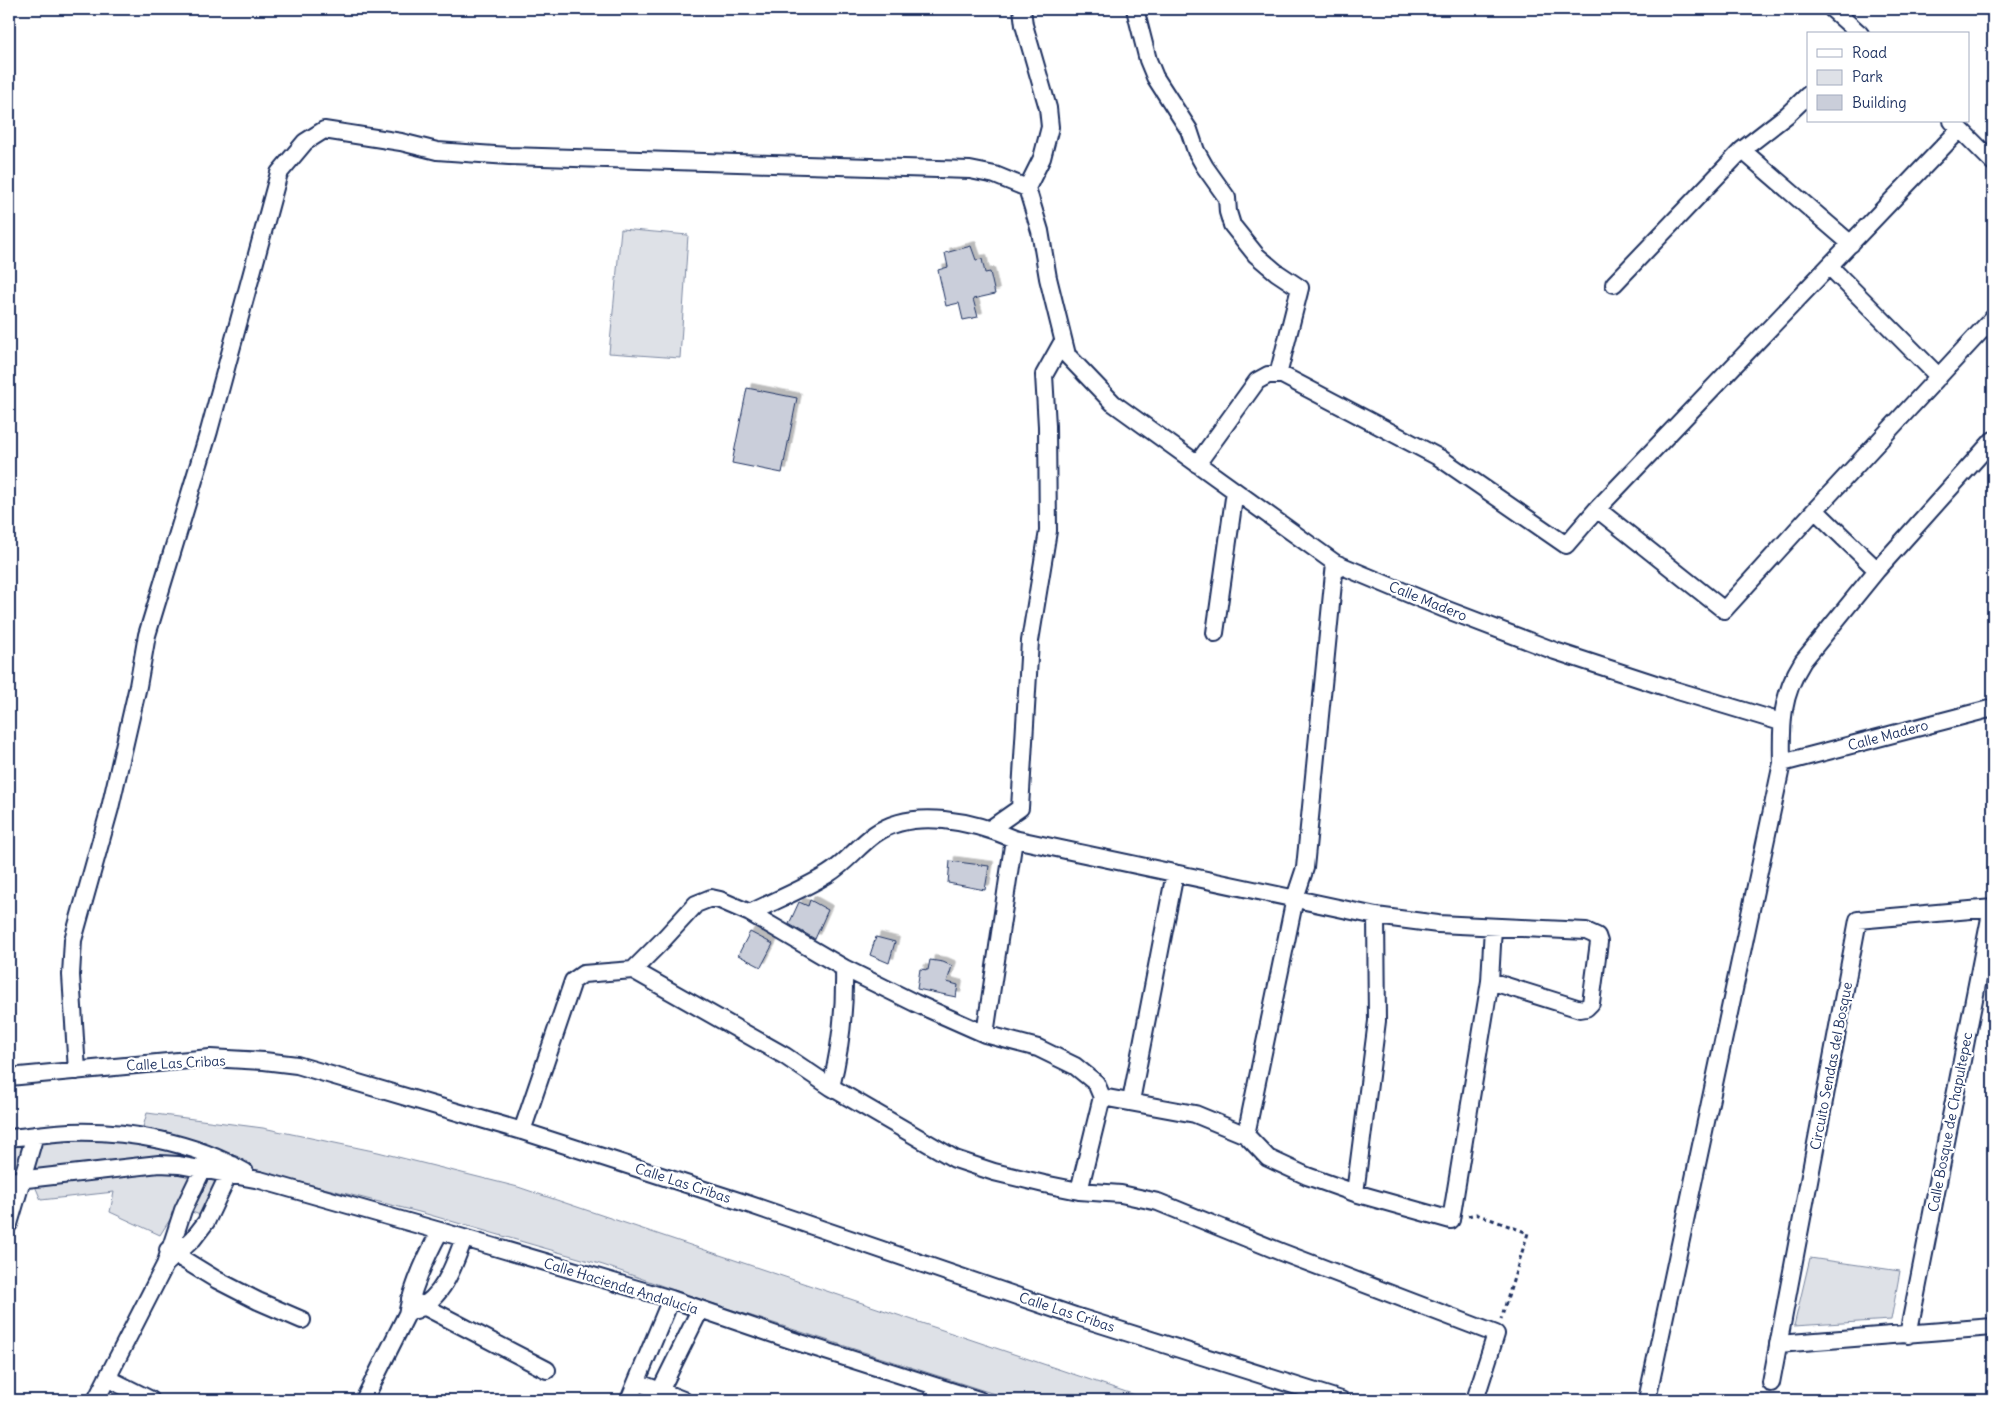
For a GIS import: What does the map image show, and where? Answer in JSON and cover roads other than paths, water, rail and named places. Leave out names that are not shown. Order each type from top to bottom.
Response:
[{"type":"street","points":[[77,1070],[71,975],[73,940],[110,808],[138,686],[147,635],[209,431],[279,173],[305,142],[324,130],[401,142],[437,151],[509,156],[970,170],[995,175],[1027,188],[1042,158],[1050,127],[1048,108],[1024,24],[1022,9]]},
{"type":"street","points":[[1135,9],[1154,77],[1190,130],[1196,151],[1227,198],[1228,212],[1232,225],[1256,255],[1276,272],[1300,288],[1278,375]]},
{"type":"street","points":[[1832,9],[1858,32]]},
{"type":"street","points":[[1614,284],[1742,150],[1787,115],[1807,96]]},
{"type":"street","points":[[1197,464],[1258,381],[1268,374],[1282,375],[1440,458],[1566,545],[1598,508],[1851,244],[1956,125],[1993,162]]},
{"type":"street","points":[[1742,150],[1851,244]]},
{"type":"street","name":"Calle Madero","points":[[1027,188],[1040,231],[1048,278],[1067,355],[1113,403],[1335,563],[1444,609],[1555,651],[1781,722]]},
{"type":"street","points":[[1830,266],[1939,377]]},
{"type":"street","points":[[1598,508],[1724,610],[1993,318]]},
{"type":"street","points":[[990,828],[1020,808],[1030,641],[1048,531],[1047,426],[1044,375],[1063,341]]},
{"type":"street","points":[[1647,1400],[1782,763],[1781,722],[1785,698],[1794,676],[1803,661],[1877,570],[1993,440]]},
{"type":"street","points":[[1215,633],[1235,491]]},
{"type":"street","points":[[1815,510],[1877,570]]},
{"type":"street","points":[[1246,1134],[1295,898],[1305,868],[1335,563]]},
{"type":"street","name":"Calle Madero","points":[[1782,763],[1993,708]]},
{"type":"street","points":[[750,913],[829,873],[876,834],[893,824],[914,820],[968,823],[990,828],[1014,838],[1376,916],[1438,924],[1586,931],[1597,936],[1599,942],[1591,1003],[1586,1008],[1580,1009],[1490,981]]},
{"type":"street","points":[[985,1034],[1014,838]]},
{"type":"street","points":[[1131,1101],[1175,873]]},
{"type":"street","points":[[634,970],[696,904],[711,898],[750,913],[844,968],[915,1003],[985,1034],[1038,1048],[1075,1066],[1096,1083],[1102,1097],[1079,1190]]},
{"type":"street","name":"Calle Bosque de Chapultepec","points":[[1908,1335],[1993,908]]},
{"type":"street","name":"Circuito Sendas del Bosque","points":[[1771,1383],[1858,920],[1993,908]]},
{"type":"street","points":[[1355,1192],[1377,1022],[1376,916]]},
{"type":"street","points":[[1102,1097],[1195,1114],[1246,1134],[1268,1158],[1307,1176],[1451,1220],[1490,981],[1492,927]]},
{"type":"street","points":[[832,1087],[839,1058],[843,1028],[844,968]]},
{"type":"street","points":[[522,1131],[566,996],[573,981],[583,974],[634,970],[785,1056],[832,1087],[955,1159],[1002,1174],[1079,1190],[1121,1194],[1158,1202],[1281,1252],[1496,1334],[1474,1400]]},
{"type":"street","name":"Calle Las Cribas","points":[[9,1077],[210,1058],[264,1061],[297,1066],[522,1131],[757,1207],[1075,1316],[1341,1400]]},
{"type":"street","points":[[9,1138],[70,1132],[113,1133],[146,1138],[205,1162]]},
{"type":"street","points":[[9,1224],[16,1181],[35,1135]]},
{"type":"street","points":[[142,1164],[146,1138]]},
{"type":"street","points":[[16,1181],[142,1164],[205,1162]]},
{"type":"street","points":[[96,1400],[170,1257],[183,1210],[205,1162]]},
{"type":"street","name":"Calle Hacienda Andalucía","points":[[205,1162],[260,1180],[671,1299],[935,1393],[979,1400]]},
{"type":"street","points":[[170,1257],[206,1222],[230,1169]]},
{"type":"street","points":[[183,1210],[206,1222]]},
{"type":"street","points":[[364,1400],[414,1307],[419,1278],[440,1231]]},
{"type":"street","points":[[414,1307],[440,1289],[450,1274],[464,1238]]},
{"type":"street","points":[[170,1257],[258,1301],[302,1320]]},
{"type":"street","points":[[419,1278],[440,1289]]},
{"type":"street","points":[[629,1400],[671,1299]]},
{"type":"street","points":[[414,1307],[547,1370]]},
{"type":"street","points":[[656,1396],[700,1310]]},
{"type":"street","points":[[1778,1344],[1993,1327]]},
{"type":"street","points":[[107,1378],[151,1400]]},
{"type":"street","points":[[636,1382],[656,1396],[683,1400]]}]
